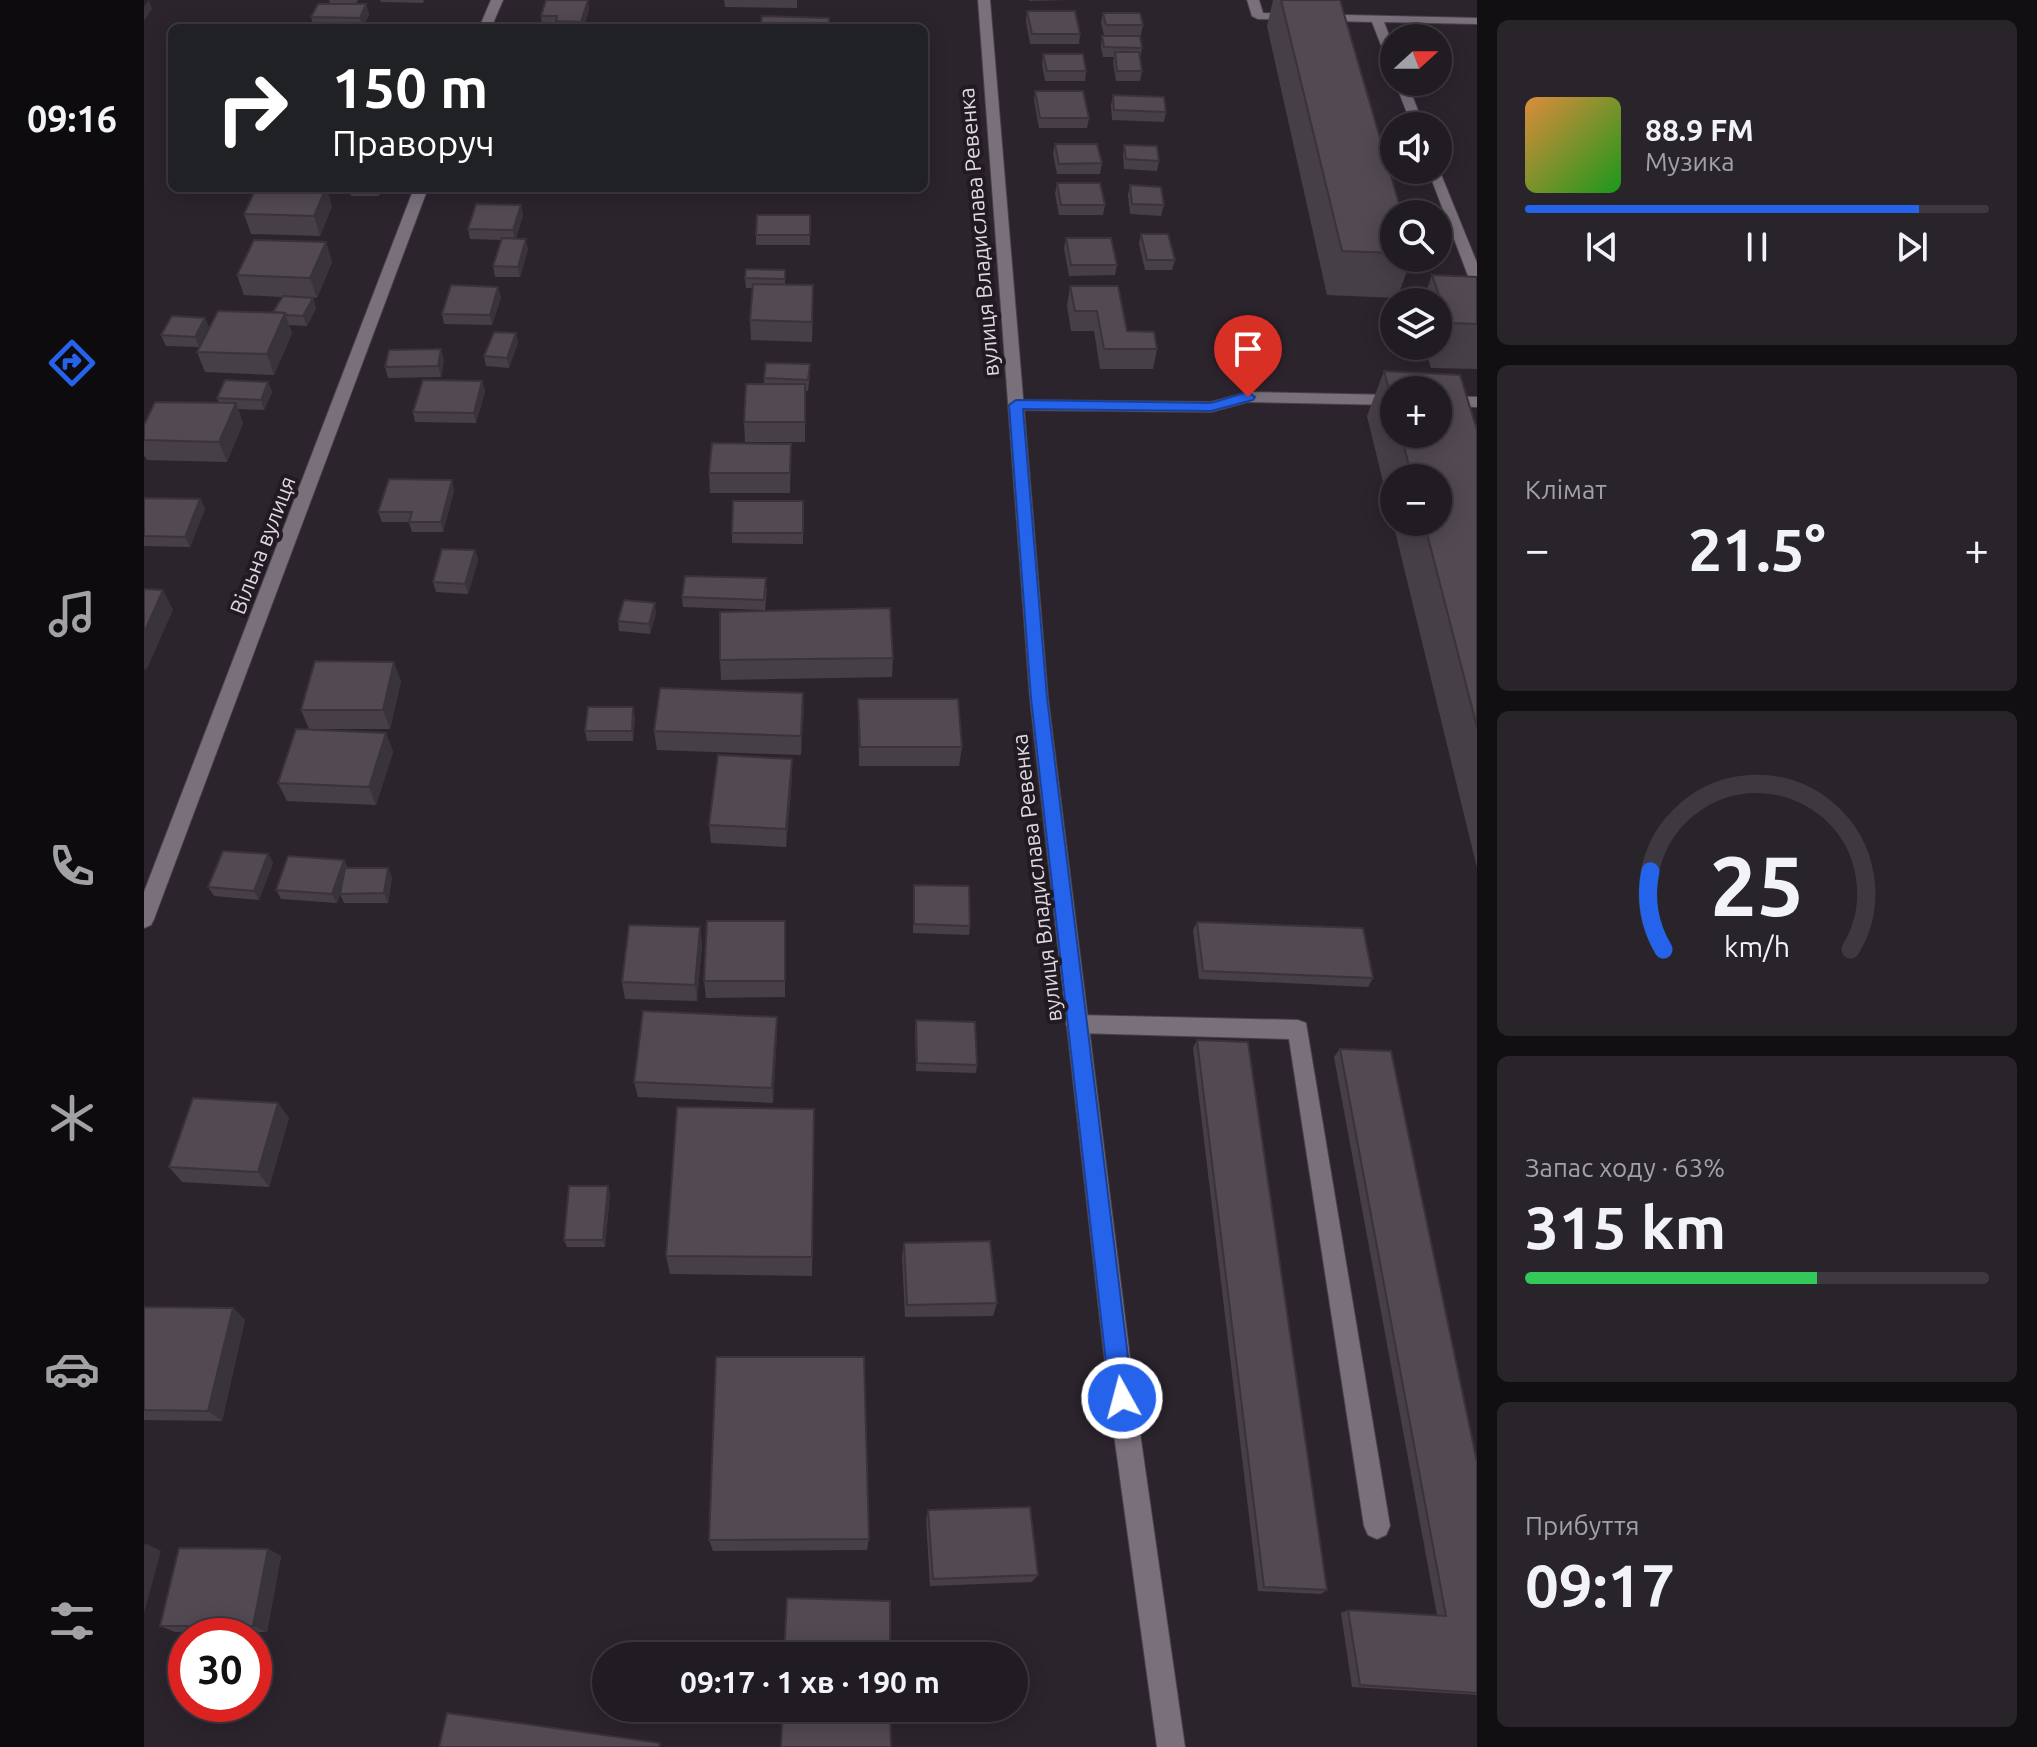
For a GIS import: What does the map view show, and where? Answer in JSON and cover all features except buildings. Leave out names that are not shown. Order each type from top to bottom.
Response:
[{"type":"street","points":[[487,24],[497,0]]},
{"type":"street","name":"вулиця Владислава Ревенка","points":[[984,0],[1039,698],[1122,1398],[1171,1747]]},
{"type":"street","points":[[1253,0],[1258,16],[1477,21]]},
{"type":"street","points":[[1377,19],[1380,27]]},
{"type":"street","points":[[1440,184],[1477,281]]},
{"type":"street","name":"Вільна вулиця","points":[[144,919],[419,192]]},
{"type":"street","points":[[1016,405],[1211,407],[1248,397],[1380,400]]},
{"type":"street","points":[[1452,401],[1477,402]]},
{"type":"street","points":[[1077,1024],[1298,1030],[1377,1526]]},
{"type":"route","points":[[1122,1398],[1039,698],[1016,405],[1211,407],[1248,397]]}]
